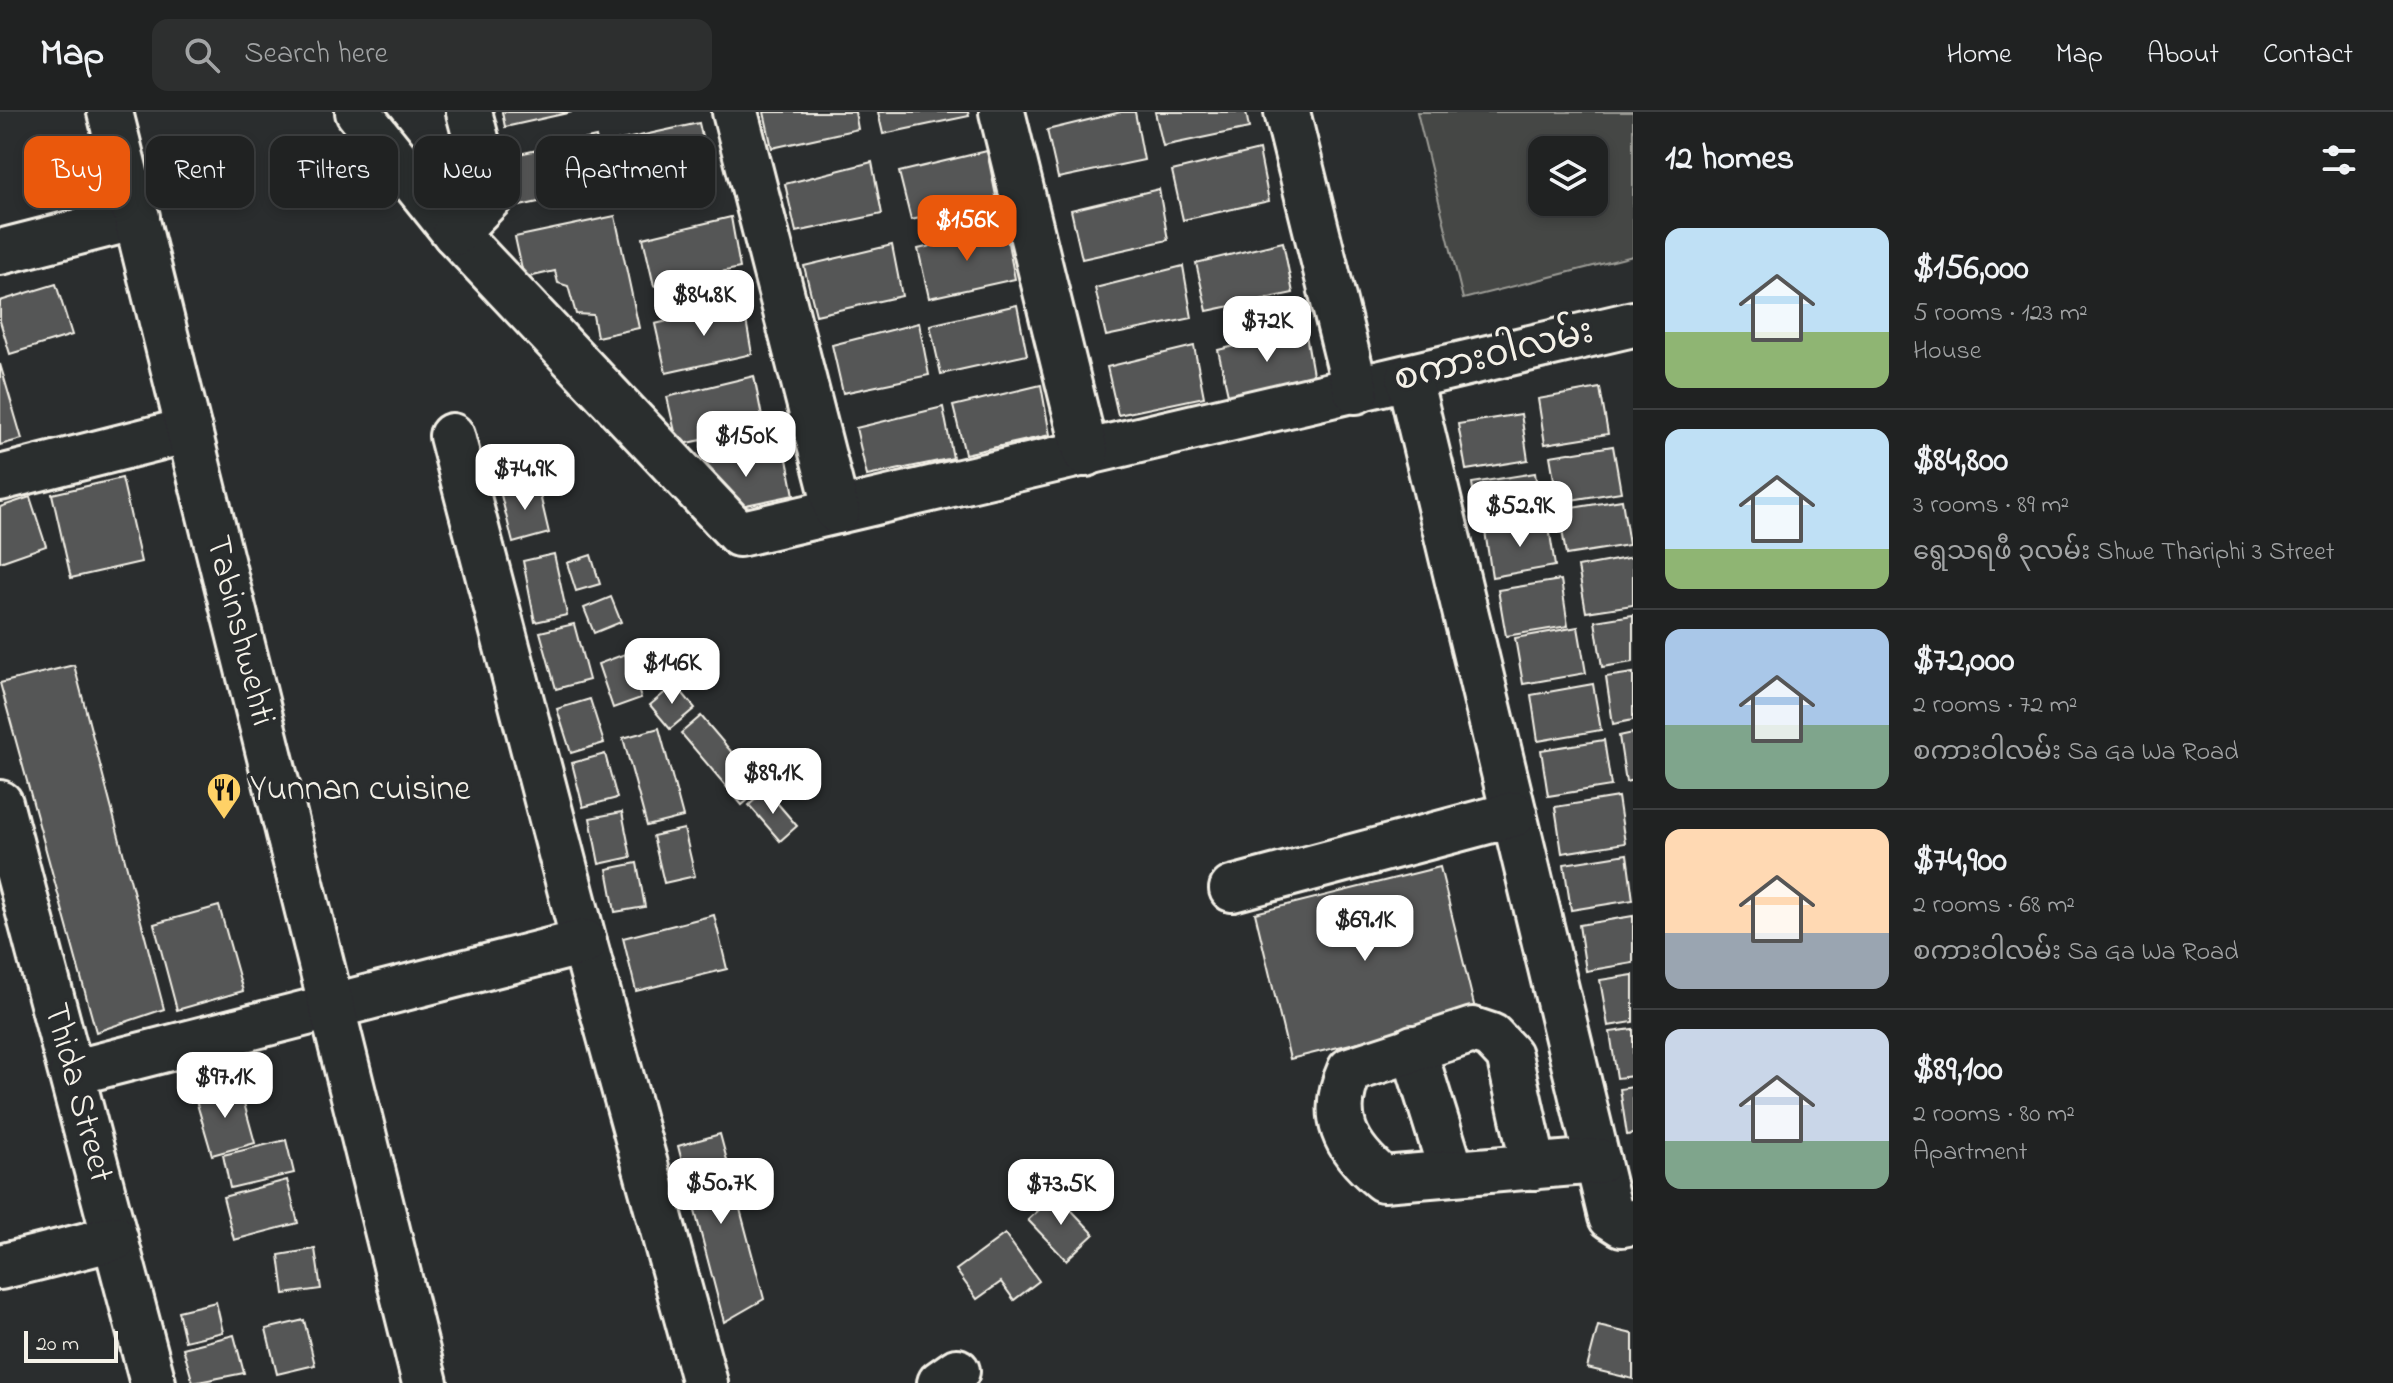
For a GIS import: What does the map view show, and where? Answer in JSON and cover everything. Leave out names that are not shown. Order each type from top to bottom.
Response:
[{"type":"street","name":"Tabinshwehti","points":[[110,112],[425,1383]]},
{"type":"street","points":[[358,112],[455,233],[491,196],[469,112]]},
{"type":"street","points":[[735,112],[837,511]]},
{"type":"street","points":[[1002,112],[1086,454]]},
{"type":"street","points":[[1287,112],[1356,391]]},
{"type":"street","points":[[0,252],[137,217]]},
{"type":"street","name":"စကား၀ါလမ်း","points":[[455,233],[739,534],[1409,378],[1632,331]]},
{"type":"street","points":[[1409,378],[1611,1217],[1622,1224],[1633,1222]]},
{"type":"street","points":[[0,478],[189,430]]},
{"type":"street","points":[[452,436],[584,942],[705,1383]]},
{"type":"street","name":"Thida Street","points":[[0,803],[153,1383]]},
{"type":"street","points":[[1232,889],[1514,814]]},
{"type":"street","points":[[72,1073],[584,942]]},
{"type":"street","points":[[1534,1167],[1509,1055],[1491,1036],[1473,1030],[1350,1070],[1339,1094],[1340,1122],[1361,1161],[1383,1179],[1534,1167],[1598,1161]]},
{"type":"street","points":[[1413,1048],[1452,1173]]},
{"type":"street","points":[[0,1267],[115,1238]]},
{"type":"shaded area","points":[[1417,112],[1633,112],[1633,256],[1463,299]]},
{"type":"building","points":[[502,112],[572,112],[505,127]]},
{"type":"building","points":[[764,112],[855,112],[858,129],[772,148]]},
{"type":"building","points":[[878,112],[968,112],[969,116],[883,134]]},
{"type":"building","points":[[1121,112],[1135,112],[1144,160],[1058,178],[1047,130]]},
{"type":"building","points":[[1155,112],[1246,112],[1249,128],[1163,146]]},
{"type":"building","points":[[699,123],[702,136],[639,136]]},
{"type":"building","points":[[536,150],[536,203],[520,206],[520,154]]},
{"type":"building","points":[[1259,150],[1269,201],[1183,220],[1172,171]]},
{"type":"building","points":[[987,151],[997,201],[911,220],[899,172]]},
{"type":"building","points":[[872,162],[882,214],[796,232],[785,184]]},
{"type":"building","points":[[1159,189],[1168,240],[1082,259],[1071,210]]},
{"type":"building","points":[[615,216],[639,328],[597,337],[593,315],[576,314],[568,286],[558,283],[555,271],[524,278],[515,237]]},
{"type":"building","points":[[731,217],[740,268],[654,286],[643,238]]},
{"type":"building","points":[[1005,228],[1015,279],[929,298],[918,249]]},
{"type":"building","points":[[1283,242],[1293,293],[1207,311],[1196,263]]},
{"type":"building","points":[[892,245],[902,296],[816,315],[804,266]]},
{"type":"building","points":[[1183,266],[1192,318],[1106,336],[1095,288]]},
{"type":"building","points":[[56,284],[72,335],[10,354],[0,321],[0,301]]},
{"type":"building","points":[[743,303],[752,354],[666,373],[655,324]]},
{"type":"building","points":[[1017,305],[1027,355],[941,374],[930,325]]},
{"type":"building","points":[[919,323],[929,375],[843,393],[832,345]]},
{"type":"building","points":[[1305,329],[1314,380],[1229,399],[1218,350]]},
{"type":"building","points":[[1194,346],[1204,397],[1118,415],[1107,367]]},
{"type":"building","points":[[0,364],[22,439],[0,445]]},
{"type":"building","points":[[754,376],[764,427],[678,445],[667,397]]},
{"type":"building","points":[[1041,385],[1050,435],[965,454],[953,406]]},
{"type":"building","points":[[1600,388],[1608,434],[1545,444],[1538,399]]},
{"type":"building","points":[[943,407],[953,458],[867,476],[856,428]]},
{"type":"building","points":[[1521,414],[1528,460],[1466,470],[1458,424]]},
{"type":"building","points":[[784,444],[794,495],[708,513],[697,465]]},
{"type":"building","points":[[1613,446],[1621,492],[1558,502],[1550,456]]},
{"type":"building","points":[[1535,473],[1542,519],[1479,529],[1472,483]]},
{"type":"building","points":[[122,478],[141,562],[71,578],[52,494]]},
{"type":"building","points":[[537,482],[549,533],[513,543],[500,491]]},
{"type":"building","points":[[30,497],[46,546],[0,562],[0,507]]},
{"type":"building","points":[[1622,500],[1629,545],[1566,555],[1559,510]]},
{"type":"building","points":[[1548,521],[1555,566],[1492,577],[1485,531]]},
{"type":"building","points":[[554,554],[567,615],[535,622],[523,561]]},
{"type":"building","points":[[591,555],[600,584],[576,591],[567,563]]},
{"type":"building","points":[[1633,557],[1633,605],[1586,612],[1578,567]]},
{"type":"building","points":[[1561,580],[1568,626],[1506,636],[1498,590]]},
{"type":"building","points":[[611,597],[621,622],[594,633],[584,608]]},
{"type":"building","points":[[1633,615],[1633,662],[1602,667],[1595,621]]},
{"type":"building","points":[[574,624],[589,680],[556,689],[540,632]]},
{"type":"building","points":[[1578,627],[1586,673],[1523,684],[1515,638]]},
{"type":"building","points":[[625,654],[641,698],[613,708],[598,664]]},
{"type":"building","points":[[74,665],[164,1009],[96,1032],[0,683]]},
{"type":"building","points":[[1633,673],[1633,720],[1613,724],[1606,677]]},
{"type":"building","points":[[675,684],[695,708],[670,729],[650,705]]},
{"type":"building","points":[[1593,684],[1601,730],[1538,741],[1531,695]]},
{"type":"building","points":[[590,699],[604,743],[571,753],[557,709]]},
{"type":"building","points":[[701,716],[762,788],[742,805],[681,733]]},
{"type":"building","points":[[659,728],[683,817],[647,826],[623,738]]},
{"type":"building","points":[[1633,733],[1633,780],[1626,782],[1619,736]]},
{"type":"building","points":[[1604,740],[1611,786],[1548,796],[1541,750]]},
{"type":"building","points":[[605,754],[617,798],[583,807],[572,763]]},
{"type":"building","points":[[766,790],[797,826],[780,841],[749,805]]},
{"type":"building","points":[[1618,797],[1625,843],[1562,853],[1555,807]]},
{"type":"building","points":[[622,812],[631,857],[599,864],[590,818]]},
{"type":"building","points":[[684,829],[695,876],[664,883],[653,836]]},
{"type":"building","points":[[1627,854],[1633,900],[1571,910],[1564,864]]},
{"type":"building","points":[[637,863],[645,907],[615,912],[607,869]]},
{"type":"building","points":[[1440,867],[1476,1013],[1290,1059],[1255,913]]},
{"type":"building","points":[[219,906],[243,991],[177,1010],[154,924]]},
{"type":"building","points":[[714,915],[727,969],[636,991],[623,938]]},
{"type":"building","points":[[1633,916],[1633,963],[1586,971],[1579,925]]},
{"type":"building","points":[[1633,975],[1633,1022],[1608,1026],[1600,980]]},
{"type":"building","points":[[1633,1029],[1633,1076],[1617,1078],[1610,1032]]},
{"type":"building","points":[[239,1085],[255,1143],[212,1155],[195,1097]]},
{"type":"building","points":[[1633,1087],[1633,1134],[1627,1135],[1620,1089]]},
{"type":"building","points":[[720,1134],[764,1299],[724,1322],[678,1146]]},
{"type":"building","points":[[286,1140],[294,1173],[230,1188],[223,1155]]},
{"type":"building","points":[[287,1180],[298,1223],[234,1240],[223,1197]]},
{"type":"building","points":[[1056,1194],[1094,1234],[1066,1260],[1028,1220]]},
{"type":"building","points":[[1005,1234],[1039,1281],[1014,1300],[1001,1282],[977,1299],[956,1270]]},
{"type":"building","points":[[315,1249],[321,1289],[284,1294],[279,1255]]},
{"type":"building","points":[[216,1302],[223,1332],[185,1341],[178,1311]]},
{"type":"building","points":[[304,1320],[315,1365],[277,1374],[266,1329]]},
{"type":"building","points":[[1598,1326],[1633,1334],[1633,1379],[1587,1368]]},
{"type":"building","points":[[234,1335],[244,1373],[193,1383],[183,1348]]},
{"type":"place","name":"Yunnan cuisine","points":[[224,821]]}]
